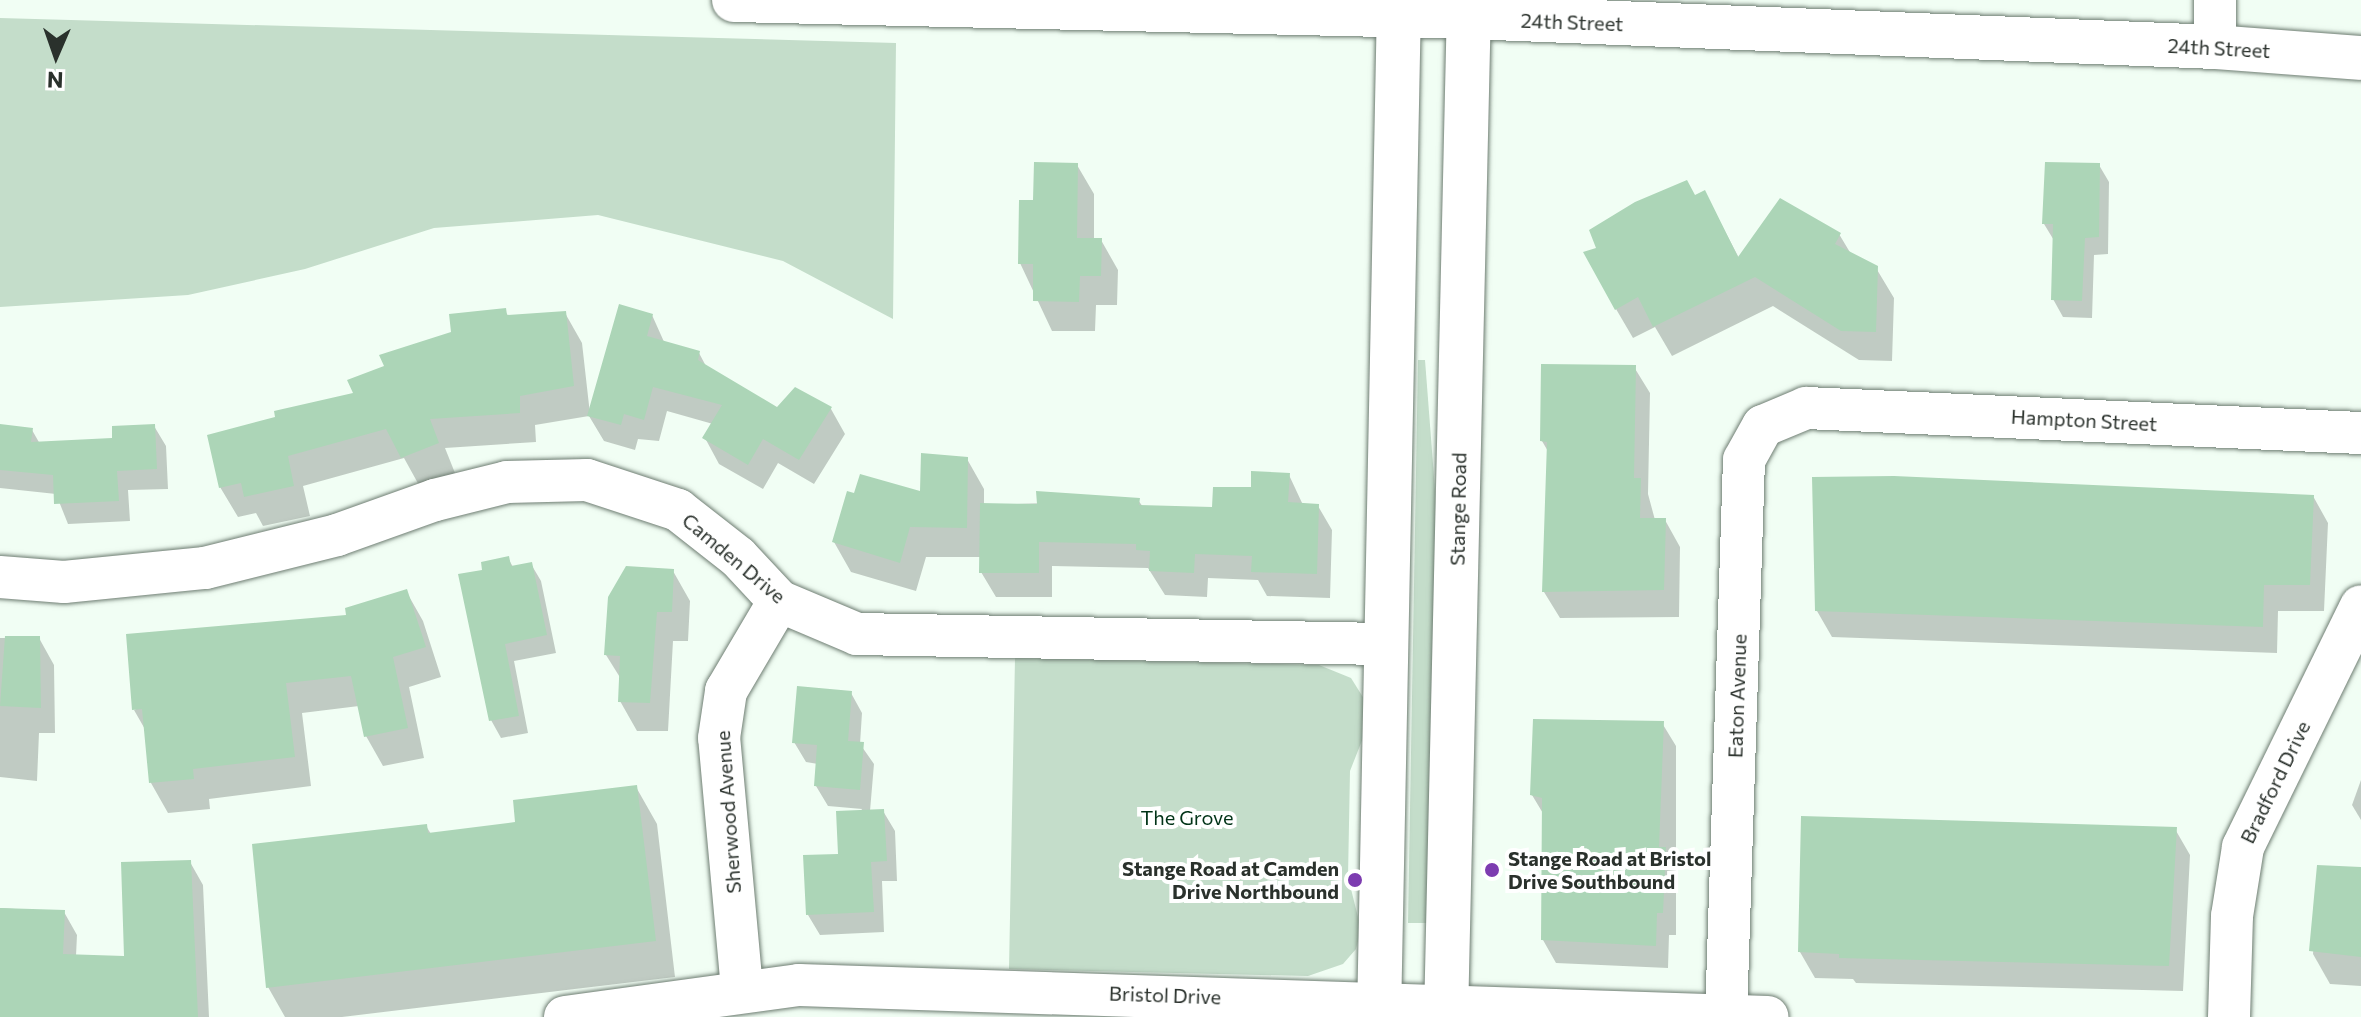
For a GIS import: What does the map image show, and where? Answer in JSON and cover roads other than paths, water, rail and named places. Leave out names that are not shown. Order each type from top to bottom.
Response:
[{"type":"main road","name":"24th Street","points":[[734,0],[1469,9],[2215,47],[2361,58]]},
{"type":"main road","points":[[1380,1009],[1384,644],[1399,7]]},
{"type":"main road","name":"Stange Road","points":[[1446,1010],[1469,9]]},
{"type":"street","points":[[2215,0],[2215,47]]},
{"type":"street","name":"Hampton Street","points":[[1806,408],[2361,433]]},
{"type":"street","name":"Eaton Avenue","points":[[1740,1017],[1744,460],[1763,426],[1806,408]]},
{"type":"street","name":"Camden Drive","points":[[0,577],[64,582],[205,568],[337,535],[435,500],[507,482],[587,480],[678,510],[738,557],[779,601],[857,634],[1384,644]]},
{"type":"street","name":"Sherwood Avenue","points":[[742,989],[719,738],[726,691],[779,601]]},
{"type":"street","name":"Bradford Drive","points":[[2229,1017],[2232,916],[2243,847],[2361,606]]},
{"type":"street","name":"Bristol Drive","points":[[565,1017],[742,989],[799,985],[1380,1009],[1740,1017]]},
{"type":"place","name":"Stange Road at Bristol Drive Southbound","points":[[1492,870]]},
{"type":"place","name":"Stange Road at Camden Drive Northbound","points":[[1355,880]]},
{"type":"park label","name":"The Grove","points":[[1187,817]]}]
